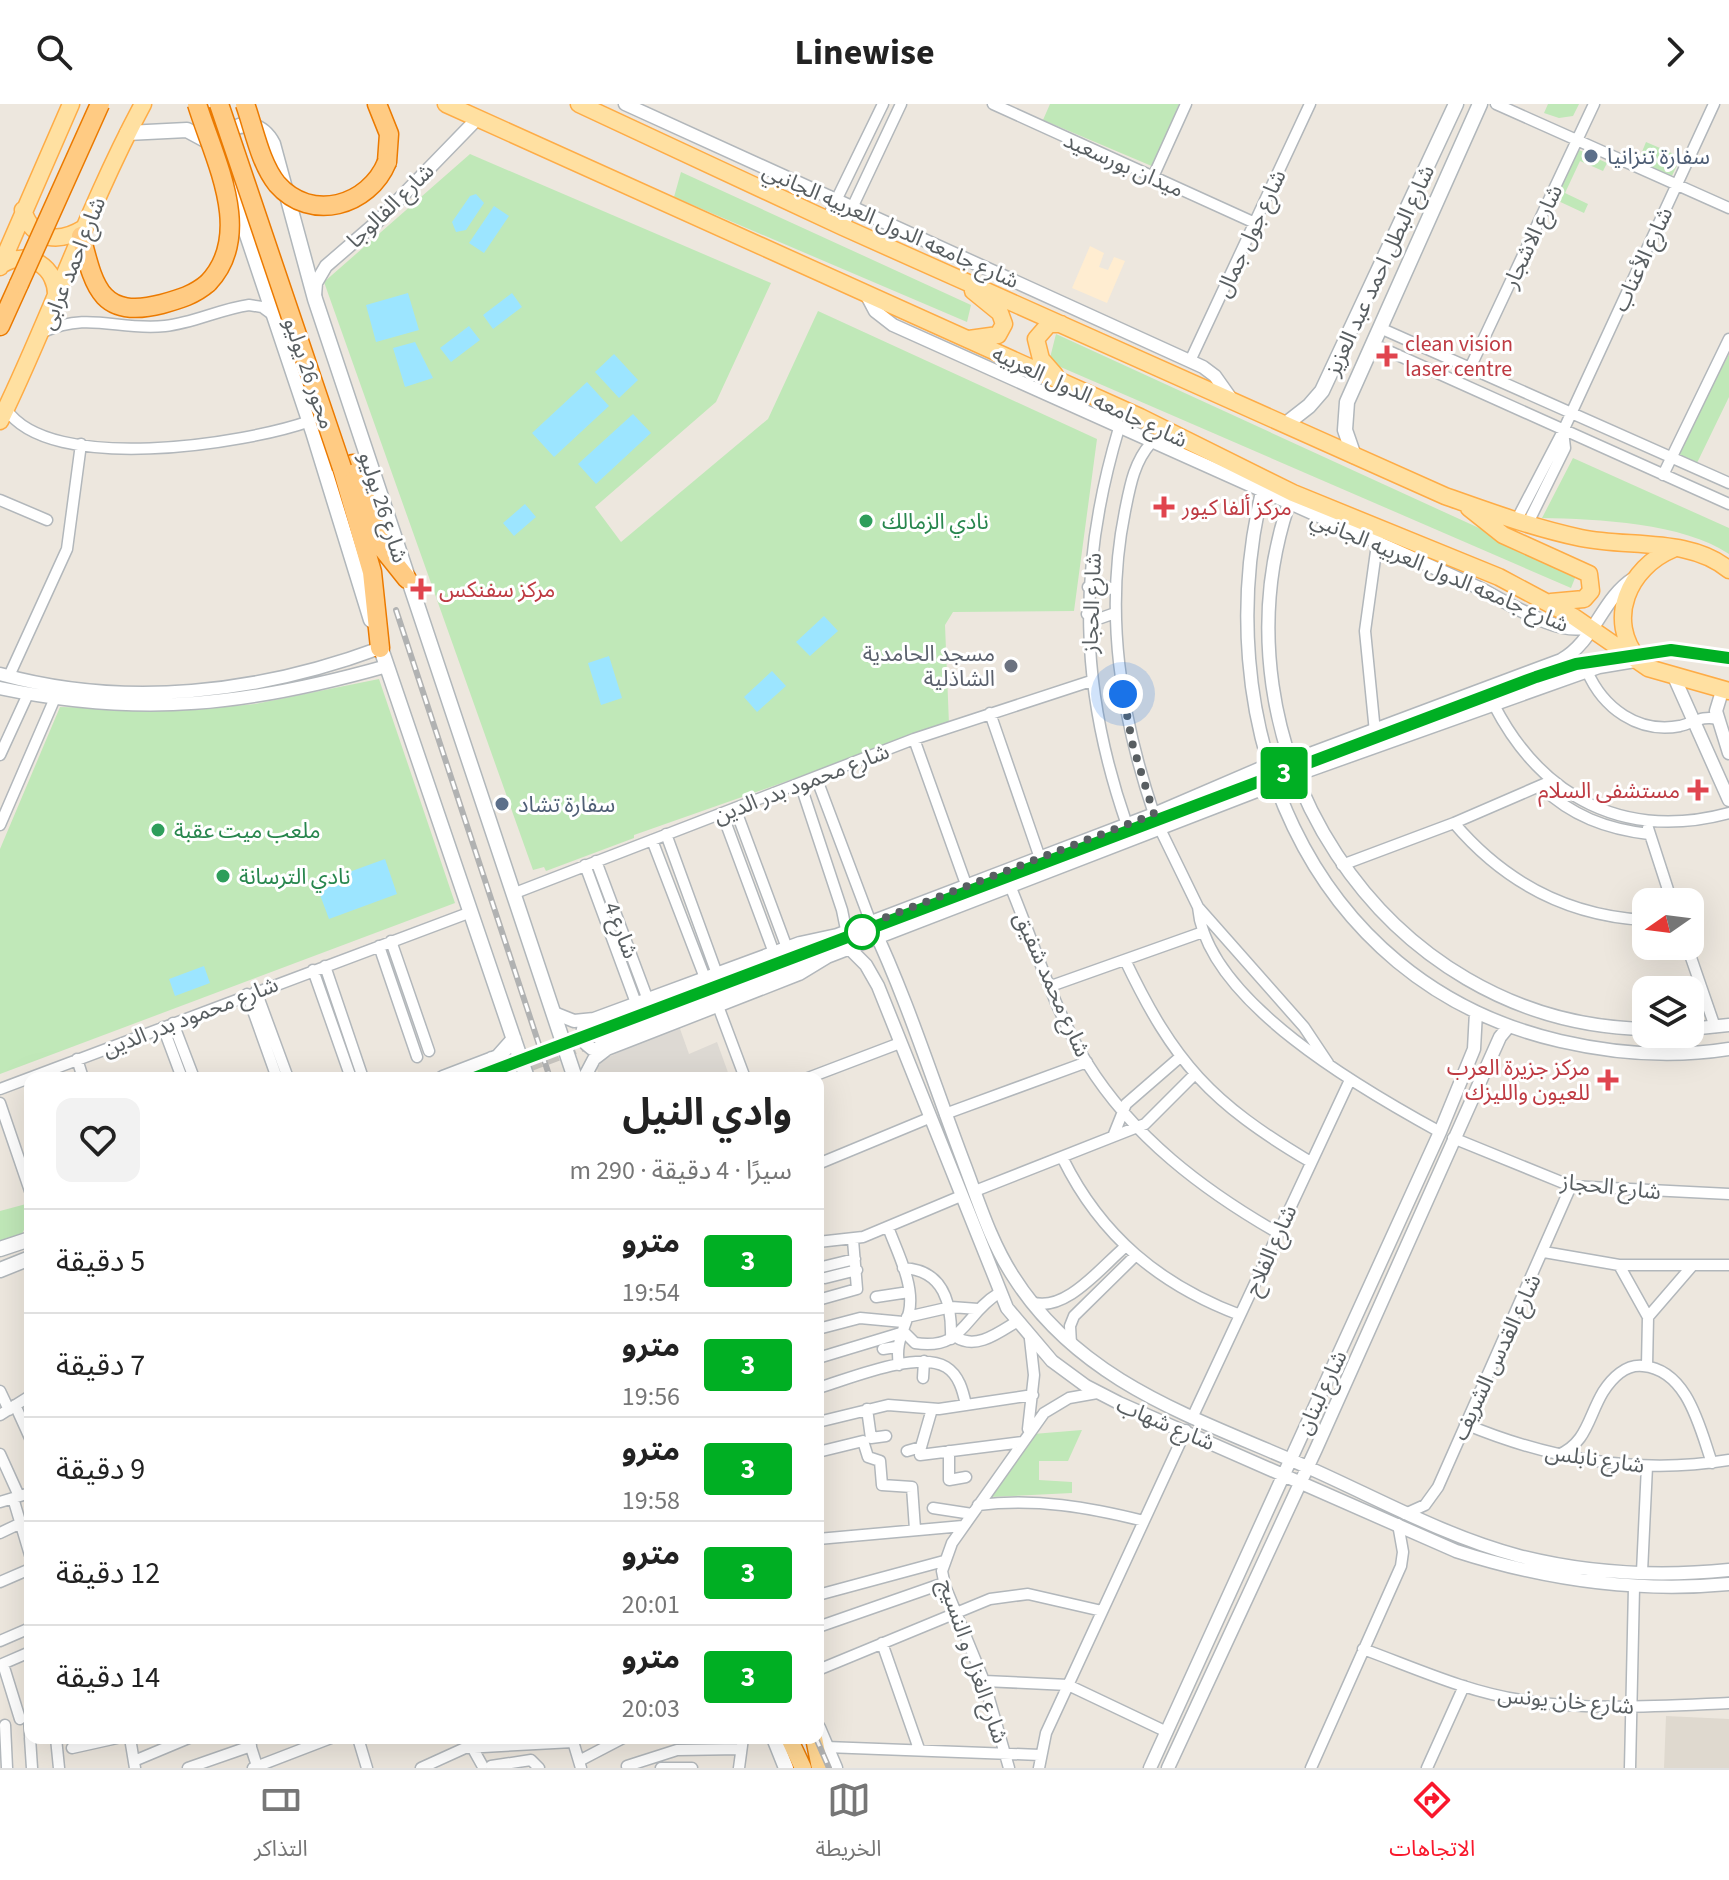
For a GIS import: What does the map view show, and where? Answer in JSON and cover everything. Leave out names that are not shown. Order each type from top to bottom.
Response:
[{"type":"highway","points":[[0,326],[100,104]]},
{"type":"highway","points":[[82,232],[96,287],[119,307],[150,307],[192,295],[208,283],[226,259],[232,228],[197,104]]},
{"type":"highway","name":"محور 26 يوليو","points":[[219,104],[348,466],[383,549],[407,579]]},
{"type":"highway","name":"محور 26 يوليو","points":[[232,104],[348,466],[372,572],[380,648]]},
{"type":"highway","points":[[245,104],[272,176],[284,191],[301,201],[320,206],[349,202],[373,186],[387,162],[389,134],[377,104]]},
{"type":"highway","points":[[791,1744],[798,1766]]},
{"type":"highway","points":[[820,1744],[820,1768]]},
{"type":"main road","points":[[0,266],[71,104]]},
{"type":"main road","name":"شارع احمد عرابى","points":[[3,415],[43,332],[82,232],[143,104]]},
{"type":"main road","name":"شارع جامعه الدول العربيه","points":[[446,104],[1061,381],[1291,499],[1379,535],[1499,577],[1590,627],[1640,664],[1675,679],[1726,690]]},
{"type":"main road","points":[[579,104],[843,227],[1463,503],[1522,523],[1585,539],[1707,556],[1729,570]]},
{"type":"main road","name":"شارع البطل احمد عبد العزيز","points":[[1286,424],[1322,391],[1456,104]]},
{"type":"main road","name":"شارع البطل احمد عبد العزيز","points":[[1354,456],[1345,430],[1347,402],[1480,104]]},
{"type":"main road","name":"شارع 26 يوليو","points":[[525,1072],[380,648],[277,320],[217,151],[224,134],[240,125],[257,127],[270,139],[315,299],[573,1072]]},
{"type":"main road","points":[[127,133],[187,130],[210,141],[217,151]]},
{"type":"main road","points":[[23,210],[32,227],[48,237],[67,237],[82,232]]},
{"type":"main road","points":[[0,266],[21,258],[41,263],[54,279],[56,300]]},
{"type":"main road","points":[[954,277],[1003,318],[998,335],[967,339]]},
{"type":"main road","points":[[1061,324],[1049,324],[1036,339],[1041,359],[1061,381]]},
{"type":"main road","points":[[1322,391],[1335,403],[1347,402]]},
{"type":"main road","points":[[1463,503],[1503,535],[1580,567],[1591,579],[1591,591],[1578,602],[1558,604],[1542,600]]},
{"type":"main road","points":[[1640,664],[1623,625],[1623,608],[1634,578],[1652,560],[1674,549]]},
{"type":"main road","points":[[490,1066],[514,1039]]},
{"type":"main road","points":[[466,1072],[505,1062],[509,1072]]},
{"type":"main road","points":[[0,1249],[24,1241]]},
{"type":"main road","points":[[0,1270],[24,1260]]},
{"type":"main road","points":[[779,1744],[798,1766]]},
{"type":"main road","points":[[821,1744],[835,1768]]},
{"type":"street","name":"شارع جامعه الدول العربيه الجانبي","points":[[625,104],[1190,361],[1215,376],[1232,400]]},
{"type":"street","points":[[827,219],[883,104]]},
{"type":"street","points":[[843,227],[901,104]]},
{"type":"street","name":"ميدان بورسعيد","points":[[993,104],[1255,223]]},
{"type":"street","points":[[1022,117],[1027,104]]},
{"type":"street","points":[[1153,177],[1186,104]]},
{"type":"street","name":"شارع جول جمال","points":[[1190,361],[1310,104]]},
{"type":"street","points":[[1496,104],[1729,208]]},
{"type":"street","name":"شارع الاشجار","points":[[1470,368],[1594,104]]},
{"type":"street","name":"شارع الأعناب","points":[[1563,431],[1714,104]]},
{"type":"street","name":"شارع الفالوجا","points":[[315,299],[316,283],[326,266],[377,222],[478,118]]},
{"type":"street","points":[[772,194],[782,175]]},
{"type":"street","points":[[866,294],[875,311],[893,325],[1151,443],[1264,485],[1249,554],[1244,608],[1247,661],[1268,765],[1304,846],[1363,929],[1391,956],[1429,985],[1476,1012],[1509,1026],[1608,1050],[1649,1054],[1729,1049]]},
{"type":"street","points":[[43,332],[83,320],[121,326],[163,326],[249,305],[268,310],[277,320]]},
{"type":"street","points":[[1380,328],[1729,483]]},
{"type":"street","points":[[1663,475],[1729,339]]},
{"type":"street","points":[[1373,344],[1729,504]]},
{"type":"street","points":[[3,415],[34,433],[81,444],[138,448],[213,445],[263,436],[310,421]]},
{"type":"street","name":"شارع الحجاز","points":[[1119,428],[1102,489],[1087,614],[1091,681],[1109,768],[1127,825]]},
{"type":"street","points":[[1522,523],[1565,448],[1563,431]]},
{"type":"street","name":"شارع الحجاز","points":[[1151,443],[1137,463],[1126,503],[1115,613],[1126,712],[1154,814]]},
{"type":"street","points":[[81,444],[67,549],[5,675],[55,698],[243,700],[283,694],[387,666]]},
{"type":"street","points":[[1291,499],[1276,556],[1270,598],[1270,652],[1276,704],[1291,761],[1320,831],[1342,865],[1379,910],[1404,935],[1463,975],[1502,996],[1555,1016],[1610,1029],[1632,1030]]},
{"type":"street","points":[[0,500],[47,520]]},
{"type":"street","points":[[1375,732],[1365,631],[1379,535]]},
{"type":"street","name":"شارع جامعه الدول العربيه الجانبي","points":[[1379,535],[1561,628],[1577,630],[1590,627]]},
{"type":"street","points":[[1249,554],[1261,549],[1276,556]]},
{"type":"street","points":[[1291,761],[1561,660],[1584,642],[1590,627],[1612,596],[1634,578]]},
{"type":"street","points":[[1088,587],[1102,585],[1115,590]]},
{"type":"street","points":[[1087,614],[1101,618],[1115,613]]},
{"type":"street","points":[[0,688],[30,688],[137,699],[279,678],[380,648]]},
{"type":"street","points":[[1561,660],[1568,665],[1571,677]]},
{"type":"street","points":[[1296,775],[1587,671],[1640,664]]},
{"type":"street","points":[[1587,671],[1602,698],[1625,717],[1667,727],[1705,717],[1717,719]]},
{"type":"street","points":[[279,678],[283,694]]},
{"type":"street","points":[[1675,679],[1729,800]]},
{"type":"street","name":"شارع محمود بدر الدين","points":[[515,893],[914,739],[1091,681]]},
{"type":"street","points":[[241,685],[243,700]]},
{"type":"street","points":[[0,755],[30,688]]},
{"type":"street","points":[[1726,690],[1716,703],[1717,719],[1729,753]]},
{"type":"street","points":[[0,825],[4,802],[55,698]]},
{"type":"street","points":[[1494,705],[1508,733],[1551,781],[1595,807],[1648,821],[1674,823],[1729,813]]},
{"type":"street","points":[[990,713],[1040,858]]},
{"type":"street","points":[[914,739],[967,887]]},
{"type":"street","points":[[600,1034],[841,934],[1127,825],[1268,765]]},
{"type":"street","points":[[816,777],[871,923]]},
{"type":"street","points":[[1342,865],[1454,823],[1551,781]]},
{"type":"street","points":[[800,783],[842,910],[841,934],[850,949]]},
{"type":"street","points":[[600,1034],[879,939],[1275,784]]},
{"type":"street","points":[[1540,786],[1572,812],[1590,821],[1649,834]]},
{"type":"street","points":[[735,808],[787,948]]},
{"type":"street","points":[[722,813],[774,953]]},
{"type":"street","points":[[1648,821],[1649,834],[1667,888]]},
{"type":"street","points":[[1454,823],[1494,864],[1541,895],[1594,914],[1632,918]]},
{"type":"street","points":[[1161,831],[1198,907],[1203,932],[1230,973],[1267,1017],[1349,1082],[1440,1132]]},
{"type":"street","points":[[666,834],[696,918],[711,976]]},
{"type":"street","points":[[652,840],[684,923],[711,976]]},
{"type":"street","name":"شارع 4","points":[[590,863],[642,1002]]},
{"type":"street","name":"شارع محمد شفيق","points":[[1011,888],[1051,986],[1087,1062],[1122,1110],[1217,1195],[1278,1233]]},
{"type":"street","points":[[1198,907],[1304,1027],[1331,1068]]},
{"type":"street","points":[[1363,929],[1375,925],[1379,910]]},
{"type":"street","name":"شارع محمود بدر الدين","points":[[44,1072],[471,912]]},
{"type":"street","points":[[684,923],[696,918]]},
{"type":"street","name":"شارع شهاب","points":[[871,923],[997,1249],[1030,1301],[1071,1346],[1116,1380],[1282,1475],[1455,1536],[1560,1565],[1642,1572],[1729,1570]]},
{"type":"street","points":[[1051,986],[1203,932]]},
{"type":"street","points":[[587,1072],[600,1034],[642,1002],[787,948],[841,934]]},
{"type":"street","points":[[1391,956],[1396,941],[1404,935]]},
{"type":"street","points":[[391,941],[429,1051]]},
{"type":"street","points":[[379,946],[417,1057]]},
{"type":"street","name":"شارع شهاب","points":[[850,949],[872,972],[999,1293],[1030,1339],[1068,1374],[1097,1393],[1289,1459],[1456,1551],[1501,1566],[1546,1576],[1634,1587],[1729,1584]]},
{"type":"street","points":[[554,1013],[600,1034],[718,1006],[799,974],[827,957]]},
{"type":"street","points":[[1125,960],[1158,1027],[1194,1075],[1246,1121],[1309,1161]]},
{"type":"street","points":[[1692,960],[1715,1027]]},
{"type":"street","points":[[872,972],[878,963],[889,963]]},
{"type":"street","points":[[325,966],[361,1072]]},
{"type":"street","points":[[313,970],[349,1072]]},
{"type":"street","points":[[252,993],[275,1072]]},
{"type":"street","points":[[252,993],[285,1072]]},
{"type":"street","points":[[718,1006],[743,1072]]},
{"type":"street","name":"شارع لبنان","points":[[1150,1768],[1440,1132],[1474,1049],[1476,1012]]},
{"type":"street","points":[[168,1025],[180,1072]]},
{"type":"street","points":[[168,1025],[191,1072]]},
{"type":"street","points":[[1704,1028],[1729,1025]]},
{"type":"street","name":"شارع لبنان","points":[[1168,1768],[1316,1449],[1492,1052],[1509,1026]]},
{"type":"street","points":[[1608,1050],[1616,1038],[1610,1029]]},
{"type":"street","points":[[824,1072],[900,1043]]},
{"type":"street","points":[[1474,1049],[1484,1045],[1492,1052]]},
{"type":"street","points":[[1646,1048],[1649,1054]]},
{"type":"street","points":[[1114,1134],[1122,1110],[1179,1058]]},
{"type":"street","points":[[77,1059],[81,1072]]},
{"type":"street","points":[[945,1114],[1087,1062]]},
{"type":"street","points":[[481,1072],[490,1066]]},
{"type":"street","points":[[975,1191],[1138,1127],[1152,1119],[1194,1075]]},
{"type":"street","name":"شارع محمود بدر الدين","points":[[0,1089],[24,1080]]},
{"type":"street","name":"شارع الفلاح","points":[[1039,1768],[1046,1733],[1309,1161],[1349,1082]]},
{"type":"street","points":[[0,1103],[24,1173]]},
{"type":"street","points":[[824,1162],[929,1118]]},
{"type":"street","name":"شارع الحجاز","points":[[1453,1138],[1571,1186],[1729,1194]]},
{"type":"street","points":[[1063,1159],[1084,1197],[1135,1256],[1193,1295],[1240,1315]]},
{"type":"street","name":"شارع القدس الشريف","points":[[1401,1519],[1433,1497],[1571,1186]]},
{"type":"street","points":[[824,1242],[853,1240],[961,1196]]},
{"type":"street","points":[[888,1227],[909,1292],[905,1324],[896,1347],[899,1365]]},
{"type":"street","points":[[824,1299],[855,1291],[859,1284],[853,1240]]},
{"type":"street","points":[[1030,1301],[1040,1305],[1061,1300],[1125,1247]]},
{"type":"street","points":[[1544,1252],[1619,1265],[1729,1265]]},
{"type":"street","points":[[1071,1346],[1070,1326],[1074,1316],[1135,1256]]},
{"type":"street","points":[[824,1267],[856,1264]]},
{"type":"street","points":[[825,1278],[856,1264]]},
{"type":"street","points":[[1619,1265],[1648,1317],[1647,1366]]},
{"type":"street","points":[[1648,1317],[1692,1266]]},
{"type":"street","points":[[903,1268],[932,1278],[945,1292],[951,1307],[953,1338]]},
{"type":"street","points":[[876,1297],[909,1292]]},
{"type":"street","points":[[905,1324],[912,1342],[936,1345],[953,1338],[978,1309],[999,1293]]},
{"type":"street","points":[[824,1356],[951,1307],[978,1309]]},
{"type":"street","points":[[824,1328],[865,1318],[905,1324]]},
{"type":"street","points":[[953,1338],[978,1341],[1016,1322]]},
{"type":"street","name":"شارع الغزل و النسيج","points":[[1025,1438],[1033,1395],[1030,1339]]},
{"type":"street","points":[[923,1378],[936,1345]]},
{"type":"street","points":[[883,1349],[896,1347]]},
{"type":"street","points":[[824,1386],[899,1365],[930,1362],[954,1374],[966,1405]]},
{"type":"street","points":[[1558,1455],[1581,1441],[1610,1382],[1627,1369],[1647,1366],[1677,1384],[1694,1414],[1712,1463]]},
{"type":"street","points":[[0,1391],[8,1410],[24,1430]]},
{"type":"street","name":"شارع الغزل و النسيج","points":[[1009,1768],[984,1681],[944,1583],[944,1561],[963,1526],[1044,1413],[1069,1398],[1097,1393]]},
{"type":"street","points":[[824,1420],[867,1409],[901,1405],[932,1409],[1033,1395]]},
{"type":"street","points":[[867,1409],[871,1438],[886,1436]]},
{"type":"street","points":[[907,1451],[921,1447],[932,1409]]},
{"type":"street","name":"شارع نابلس","points":[[1465,1424],[1558,1455],[1647,1466],[1729,1460]]},
{"type":"street","points":[[920,1455],[1025,1438]]},
{"type":"street","points":[[824,1451],[863,1441],[868,1457],[879,1460],[882,1485],[912,1487],[915,1529]]},
{"type":"street","points":[[1298,1441],[1304,1448],[1316,1449]]},
{"type":"street","points":[[949,1451],[949,1480],[966,1477]]},
{"type":"street","points":[[0,1454],[21,1496],[24,1534]]},
{"type":"street","points":[[1642,1572],[1647,1466]]},
{"type":"street","points":[[0,1502],[21,1496]]},
{"type":"street","points":[[933,1508],[975,1510],[1028,1501],[1083,1506],[1144,1521]]},
{"type":"street","points":[[1311,1768],[1401,1566],[1401,1519]]},
{"type":"street","points":[[0,1533],[21,1523]]},
{"type":"street","points":[[824,1538],[963,1526]]},
{"type":"street","points":[[824,1593],[944,1561]]},
{"type":"street","points":[[0,1582],[24,1572]]},
{"type":"street","points":[[824,1625],[944,1583]]},
{"type":"street","points":[[1630,1768],[1634,1587]]},
{"type":"street","points":[[824,1667],[990,1599],[1028,1594],[1102,1611]]},
{"type":"street","points":[[0,1641],[24,1631]]},
{"type":"street","points":[[882,1643],[919,1749]]},
{"type":"street","name":"شارع خان يونس","points":[[1363,1649],[1464,1686],[1521,1700],[1631,1707],[1729,1703]]},
{"type":"street","points":[[24,1655],[2,1664],[24,1713]]},
{"type":"street","points":[[984,1681],[1068,1685],[1167,1732]]},
{"type":"street","points":[[1427,1768],[1464,1686]]},
{"type":"street","points":[[7,1768],[3,1726],[24,1718]]},
{"type":"street","points":[[824,1742],[1040,1755]]},
{"type":"street","points":[[30,1744],[32,1768]]},
{"type":"street","points":[[57,1744],[59,1768]]},
{"type":"street","points":[[72,1748],[90,1744]]},
{"type":"street","points":[[131,1744],[135,1764],[177,1744]]},
{"type":"street","points":[[188,1768],[245,1744]]},
{"type":"street","points":[[250,1744],[255,1767],[315,1744]]},
{"type":"street","points":[[360,1744],[367,1768]]},
{"type":"street","points":[[421,1768],[467,1744],[487,1765],[525,1760],[534,1761],[539,1768]]},
{"type":"street","points":[[524,1744],[525,1760]]},
{"type":"street","points":[[573,1744],[580,1764],[613,1744]]},
{"type":"street","points":[[627,1766],[677,1750],[742,1744],[739,1768]]},
{"type":"street","points":[[661,1768],[692,1768]]},
{"type":"shaded area","points":[[1090,246],[1104,253],[1099,267],[1108,270],[1114,257],[1125,261],[1107,303],[1072,288]]},
{"type":"shaded area","points":[[679,1026],[689,1054],[717,1042],[728,1072],[598,1072],[595,1063]]},
{"type":"shaded area","points":[[1666,1716],[1729,1719],[1729,1768],[1664,1768]]},
{"type":"green space","points":[[1050,104],[1179,104],[1154,167],[1043,120]]},
{"type":"green space","points":[[1548,104],[1579,104],[1573,116],[1559,118],[1544,113]]},
{"type":"green space","points":[[1646,142],[1681,157],[1670,180],[1637,164]]},
{"type":"green space","points":[[1577,149],[1607,163],[1603,171],[1580,161],[1565,193],[1588,204],[1584,213],[1554,199]]},
{"type":"green space","name":"نادي الزمالك","points":[[470,154],[771,283],[716,402],[595,507],[621,542],[768,419],[818,311],[1097,439],[1074,611],[953,612],[945,625],[949,724],[634,835],[634,838],[546,871],[544,867],[533,870],[324,282]]},
{"type":"green space","points":[[681,172],[971,305],[967,322],[674,197]]},
{"type":"green space","points":[[1056,334],[1577,573],[1571,588],[1049,362]]},
{"type":"green space","points":[[1729,354],[1729,397],[1697,463],[1678,454]]},
{"type":"green space","points":[[1573,458],[1729,528],[1729,554],[1688,535],[1664,529],[1614,522],[1542,518]]},
{"type":"green space","name":"نادي الترسانة","points":[[379,679],[455,903],[0,1074],[0,849],[60,707],[191,710],[255,704]]},
{"type":"green space","points":[[24,1205],[24,1230],[19,1241],[0,1247],[0,1211]]},
{"type":"green space","points":[[1082,1430],[1068,1461],[1039,1461],[1039,1480],[1072,1482],[1072,1493],[990,1497],[1033,1434]]},
{"type":"water","points":[[476,194],[484,203],[466,230],[456,232],[452,222],[470,196]]},
{"type":"water","points":[[494,206],[509,216],[484,253],[469,243]]},
{"type":"water","points":[[408,293],[419,330],[376,342],[366,305]]},
{"type":"water","points":[[512,293],[522,307],[493,329],[483,315]]},
{"type":"water","points":[[469,326],[480,340],[451,362],[440,348]]},
{"type":"water","points":[[415,342],[433,378],[405,387],[393,348]]},
{"type":"water","points":[[614,354],[638,380],[619,398],[595,372]]},
{"type":"water","points":[[587,382],[609,406],[554,457],[532,433]]},
{"type":"water","points":[[633,414],[651,433],[596,484],[578,464]]},
{"type":"water","points":[[525,504],[536,517],[514,536],[503,523]]},
{"type":"water","points":[[824,616],[838,631],[810,656],[796,642]]},
{"type":"water","points":[[609,656],[622,698],[601,705],[588,663]]},
{"type":"water","points":[[772,671],[786,686],[757,712],[744,697]]},
{"type":"water","points":[[385,859],[397,894],[329,919],[316,884]]},
{"type":"water","points":[[204,966],[210,983],[175,996],[169,979]]},
{"type":"tunnel","points":[[488,1072],[594,1032]]},
{"type":"tunnel","points":[[512,1072],[600,1039]]},
{"type":"railway","points":[[396,610],[548,1072]]},
{"type":"railway","points":[[819,1744],[829,1768]]},
{"type":"metro line","name":"3","points":[[490,1072],[1536,677],[1576,664],[1671,650],[1729,658]]},
{"type":"place","name":"سفارة تنزانيا","points":[[1591,156]]},
{"type":"place","name":"clean vision laser centre","points":[[1387,356]]},
{"type":"place","name":"مركز ألفا كيور","points":[[1164,507]]},
{"type":"place","name":"نادي الزمالك","points":[[866,521]]},
{"type":"place","name":"مركز سفنكس","points":[[421,589]]},
{"type":"place","name":"مسجد الحامدية الشاذلية","points":[[1011,666]]},
{"type":"place","name":"مستشفى السلام","points":[[1698,790]]},
{"type":"place","name":"سفارة تشاد","points":[[502,804]]},
{"type":"place","name":"ملعب ميت عقبة","points":[[158,830]]},
{"type":"place","name":"نادي الترسانة","points":[[223,876]]},
{"type":"place","name":"مركز جزيرة العرب للعيون والليزك","points":[[1608,1080]]},
{"type":"route","points":[[862,932],[871,923],[1154,814],[1133,746],[1123,694]]}]
